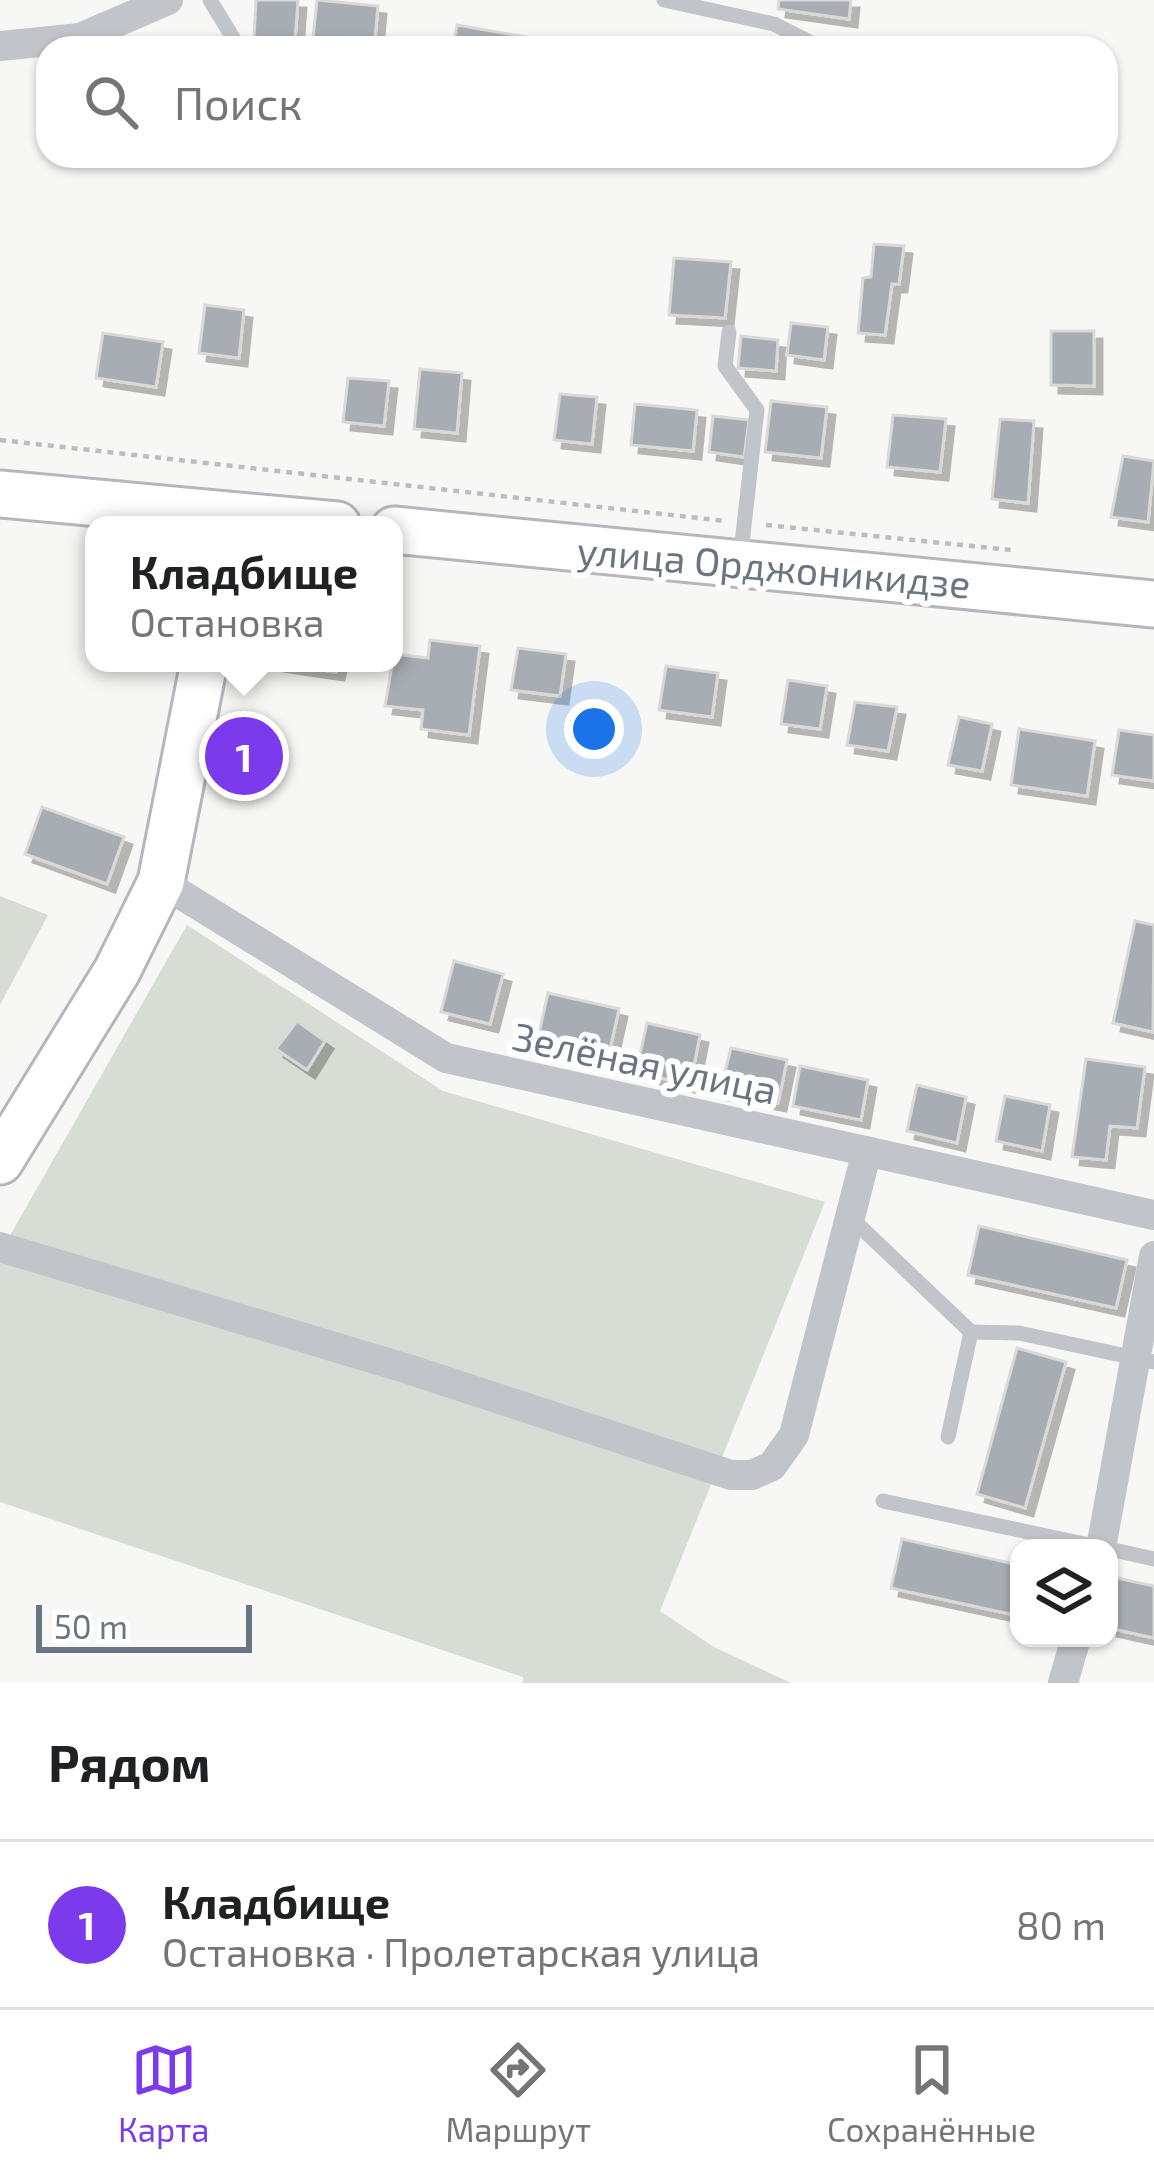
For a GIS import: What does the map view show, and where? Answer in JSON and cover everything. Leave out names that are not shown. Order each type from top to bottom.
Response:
[{"type":"main road","points":[[0,494],[198,516]]},
{"type":"main road","name":"улица Орджоникидзе","points":[[403,530],[742,543],[1154,604]]},
{"type":"main road","points":[[0,1161],[117,971],[161,882],[202,672]]},
{"type":"street","points":[[85,36],[168,0]]},
{"type":"street","points":[[0,46],[36,42]]},
{"type":"street","name":"Зелёная улица","points":[[161,882],[446,1058],[1154,1215]]},
{"type":"street","points":[[0,1247],[408,1370],[666,1458],[730,1475],[752,1475],[772,1466],[794,1436],[867,1151]]},
{"type":"street","points":[[1106,1539],[1145,1361],[1154,1256]]},
{"type":"street","points":[[1064,1683],[1074,1647]]},
{"type":"lane","points":[[210,0],[232,36]]},
{"type":"lane","points":[[664,0],[774,25],[796,36]]},
{"type":"lane","points":[[729,332],[725,366],[757,410],[742,543]]},
{"type":"lane","points":[[850,1217],[971,1332],[1018,1333],[1145,1361]]},
{"type":"lane","points":[[947,1437],[971,1332]]},
{"type":"lane","points":[[883,1501],[1062,1539]]},
{"type":"lane","points":[[1118,1551],[1154,1558]]},
{"type":"path","points":[[0,440],[742,543],[1028,552]]},
{"type":"shaded area","points":[[0,896],[48,915],[0,1005]]},
{"type":"shaded area","points":[[187,925],[443,1091],[825,1202],[660,1611],[714,1647],[791,1683],[523,1683],[523,1677],[0,1502],[0,1253]]},
{"type":"building","points":[[256,0],[298,0],[295,36],[254,36]]},
{"type":"building","points":[[317,0],[378,6],[375,36],[313,36]]},
{"type":"building","points":[[779,0],[851,0],[849,19],[778,9]]},
{"type":"building","points":[[457,25],[520,36],[455,36]]},
{"type":"building","points":[[874,244],[904,246],[899,284],[892,284],[885,335],[858,333],[863,278],[871,277]]},
{"type":"building","points":[[674,258],[731,262],[725,318],[669,315]]},
{"type":"building","points":[[205,305],[244,310],[239,358],[199,353]]},
{"type":"building","points":[[791,323],[828,327],[824,360],[787,355]]},
{"type":"building","points":[[1051,331],[1094,331],[1094,386],[1051,385]]},
{"type":"building","points":[[103,333],[163,342],[156,387],[96,378]]},
{"type":"building","points":[[741,336],[778,340],[776,371],[738,368]]},
{"type":"building","points":[[420,369],[462,373],[457,433],[414,429]]},
{"type":"building","points":[[348,378],[389,381],[384,426],[343,422]]},
{"type":"building","points":[[560,394],[597,397],[592,444],[554,440]]},
{"type":"building","points":[[771,401],[827,407],[821,458],[765,452]]},
{"type":"building","points":[[635,404],[697,410],[693,451],[631,445]]},
{"type":"building","points":[[893,415],[946,419],[940,472],[887,467]]},
{"type":"building","points":[[713,416],[749,420],[744,457],[709,452]]},
{"type":"building","points":[[1000,419],[1034,421],[1028,503],[992,499]]},
{"type":"building","points":[[1123,456],[1154,461],[1148,522],[1111,517]]},
{"type":"building","points":[[430,640],[480,646],[469,735],[421,729],[423,710],[385,706],[391,672],[403,672],[403,655],[428,658]]},
{"type":"building","points":[[518,648],[566,654],[560,696],[511,690]]},
{"type":"building","points":[[666,666],[718,673],[712,717],[659,710]]},
{"type":"building","points":[[788,680],[827,686],[820,729],[781,724]]},
{"type":"building","points":[[855,702],[897,707],[888,751],[847,745]]},
{"type":"building","points":[[959,717],[992,724],[982,771],[948,765]]},
{"type":"building","points":[[235,723],[260,728],[249,772],[225,767]]},
{"type":"building","points":[[1019,729],[1095,741],[1087,796],[1011,785]]},
{"type":"building","points":[[1119,730],[1154,735],[1154,781],[1112,775]]},
{"type":"building","points":[[42,807],[124,837],[107,884],[25,854]]},
{"type":"building","points":[[1135,921],[1154,925],[1153,1032],[1113,1023]]},
{"type":"building","points":[[454,961],[503,974],[490,1024],[441,1012]]},
{"type":"building","points":[[548,993],[619,1009],[607,1062],[536,1047]]},
{"type":"building","points":[[297,1021],[325,1041],[307,1070],[276,1049]]},
{"type":"building","points":[[647,1023],[700,1035],[690,1085],[636,1072]]},
{"type":"building","points":[[731,1048],[787,1060],[778,1103],[720,1092]]},
{"type":"building","points":[[1086,1059],[1145,1067],[1137,1128],[1110,1126],[1106,1160],[1072,1157]]},
{"type":"building","points":[[800,1066],[868,1080],[861,1120],[793,1106]]},
{"type":"building","points":[[917,1085],[966,1097],[957,1143],[907,1131]]},
{"type":"building","points":[[1005,1096],[1050,1105],[1042,1151],[996,1141]]},
{"type":"building","points":[[979,1226],[1127,1260],[1116,1308],[968,1275]]},
{"type":"building","points":[[1017,1348],[1066,1362],[1025,1508],[977,1494]]},
{"type":"building","points":[[902,1539],[1010,1563],[1010,1614],[891,1588]]},
{"type":"building","points":[[1118,1578],[1154,1586],[1154,1638],[1118,1630]]},
{"type":"place","name":"Кладбище","points":[[244,756]]}]
